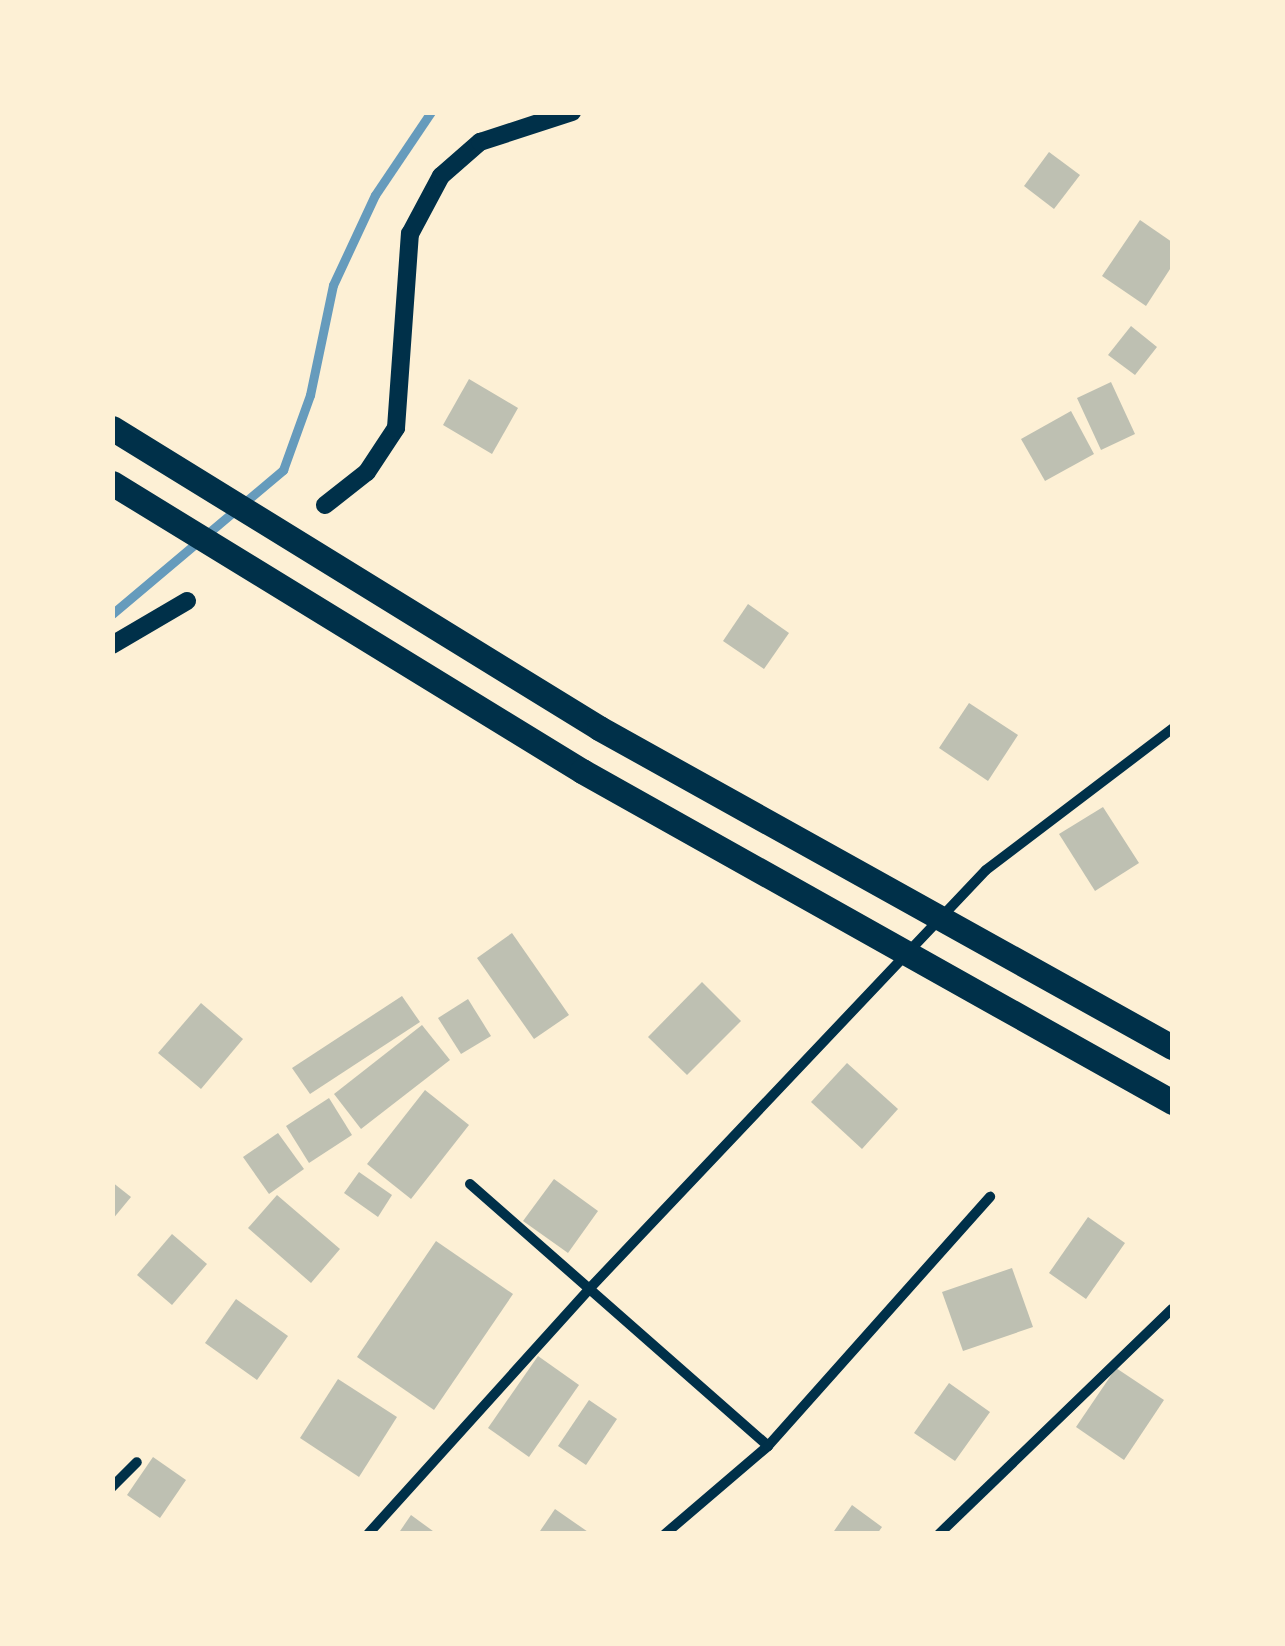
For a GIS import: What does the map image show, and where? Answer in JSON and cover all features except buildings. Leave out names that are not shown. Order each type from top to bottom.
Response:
[{"type":"highway","points":[[112,428],[599,728],[1172,1047]]},
{"type":"highway","points":[[112,482],[582,771],[1172,1102]]},
{"type":"street","points":[[326,504],[366,472],[396,428],[410,234],[441,176],[480,142],[572,112]]},
{"type":"street","points":[[112,645],[188,602]]},
{"type":"street","points":[[368,1534],[591,1287],[853,1006],[986,870],[1172,729]]},
{"type":"street","points":[[470,1184],[768,1446]]},
{"type":"street","points":[[666,1534],[768,1446],[990,1197]]},
{"type":"street","points":[[939,1534],[1172,1309]]},
{"type":"street","points":[[112,1487],[137,1462]]},
{"type":"waterway","points":[[112,614],[283,470],[310,395],[333,285],[375,195],[431,112]]}]
